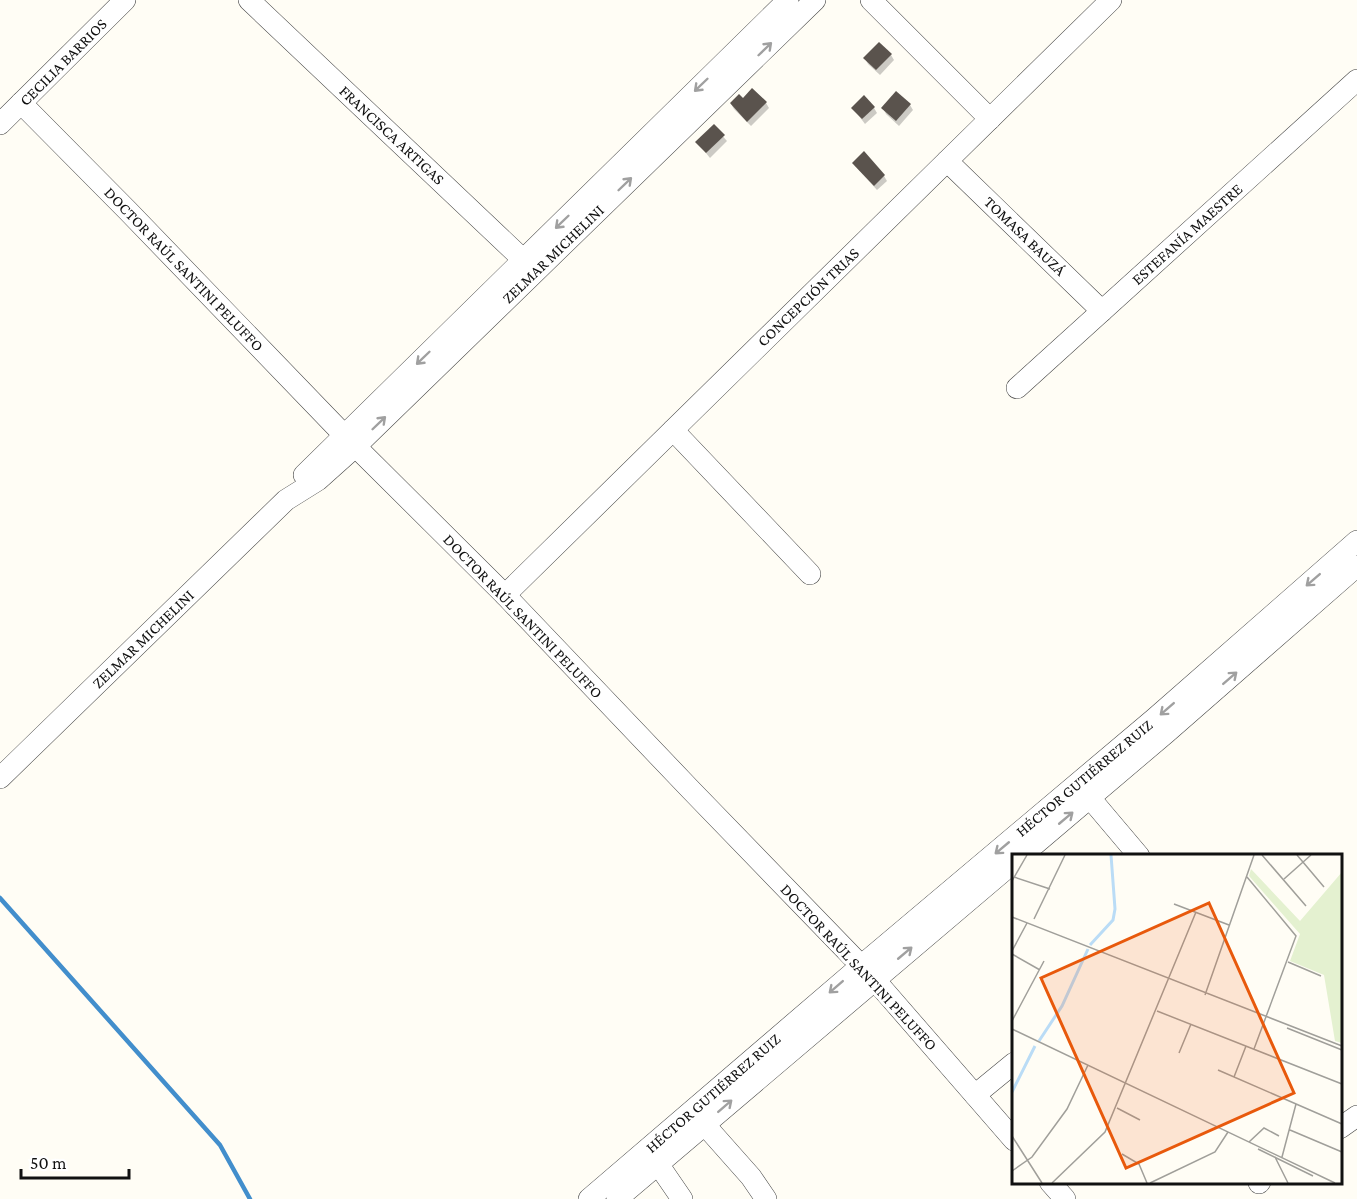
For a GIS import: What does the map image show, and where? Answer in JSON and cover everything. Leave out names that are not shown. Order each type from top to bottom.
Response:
[{"type":"street","name":"CECILIA BARRIOS","points":[[0,124],[125,0]]},
{"type":"street","name":"FRANCISCA ARTIGAS","points":[[249,0],[529,265]]},
{"type":"street","name":"ZELMAR MICHELINI","points":[[0,778],[286,500],[306,472],[350,440],[529,265],[788,0]]},
{"type":"street","name":"ZELMAR MICHELINI","points":[[529,265],[815,0]]},
{"type":"street","points":[[871,0],[990,118]]},
{"type":"street","name":"CONCEPCIÓN TRIAS","points":[[504,595],[1111,0]]},
{"type":"street","name":"ESTEFANÍA MAESTRE","points":[[1017,388],[1357,80]]},
{"type":"street","name":"DOCTOR RAÚL SANTINI PELUFFO","points":[[21,103],[504,595],[874,979],[1012,1138]]},
{"type":"street","name":"TOMASA BAUZÁ","points":[[947,161],[1102,311]]},
{"type":"street","points":[[673,430],[810,574]]},
{"type":"street","name":"HÉCTOR GUTIÉRREZ RUIZ","points":[[617,1199],[652,1157],[871,957],[1154,719],[1357,541]]},
{"type":"street","name":"HÉCTOR GUTIÉRREZ RUIZ","points":[[1022,854],[1166,733],[1357,566]]},
{"type":"street","points":[[1090,798],[1138,854]]},
{"type":"street","name":"HÉCTOR GUTIÉRREZ RUIZ","points":[[589,1199],[704,1124],[1012,864]]},
{"type":"street","points":[[975,1095],[1012,1065]]},
{"type":"street","points":[[1342,1127],[1357,1116]]},
{"type":"street","points":[[704,1124],[751,1177],[765,1199]]},
{"type":"street","points":[[652,1157],[682,1199]]},
{"type":"building","points":[[879,42],[892,54],[876,70],[863,58]]},
{"type":"building","points":[[752,88],[767,102],[747,122],[730,103],[739,94],[743,98]]},
{"type":"building","points":[[896,91],[911,104],[896,121],[881,108]]},
{"type":"building","points":[[864,95],[875,107],[862,119],[851,108]]},
{"type":"building","points":[[714,124],[725,135],[706,153],[695,142]]},
{"type":"building","points":[[864,151],[885,175],[874,186],[852,163]]},
{"type":"waterway","points":[[0,898],[220,1145],[250,1199]]}]
